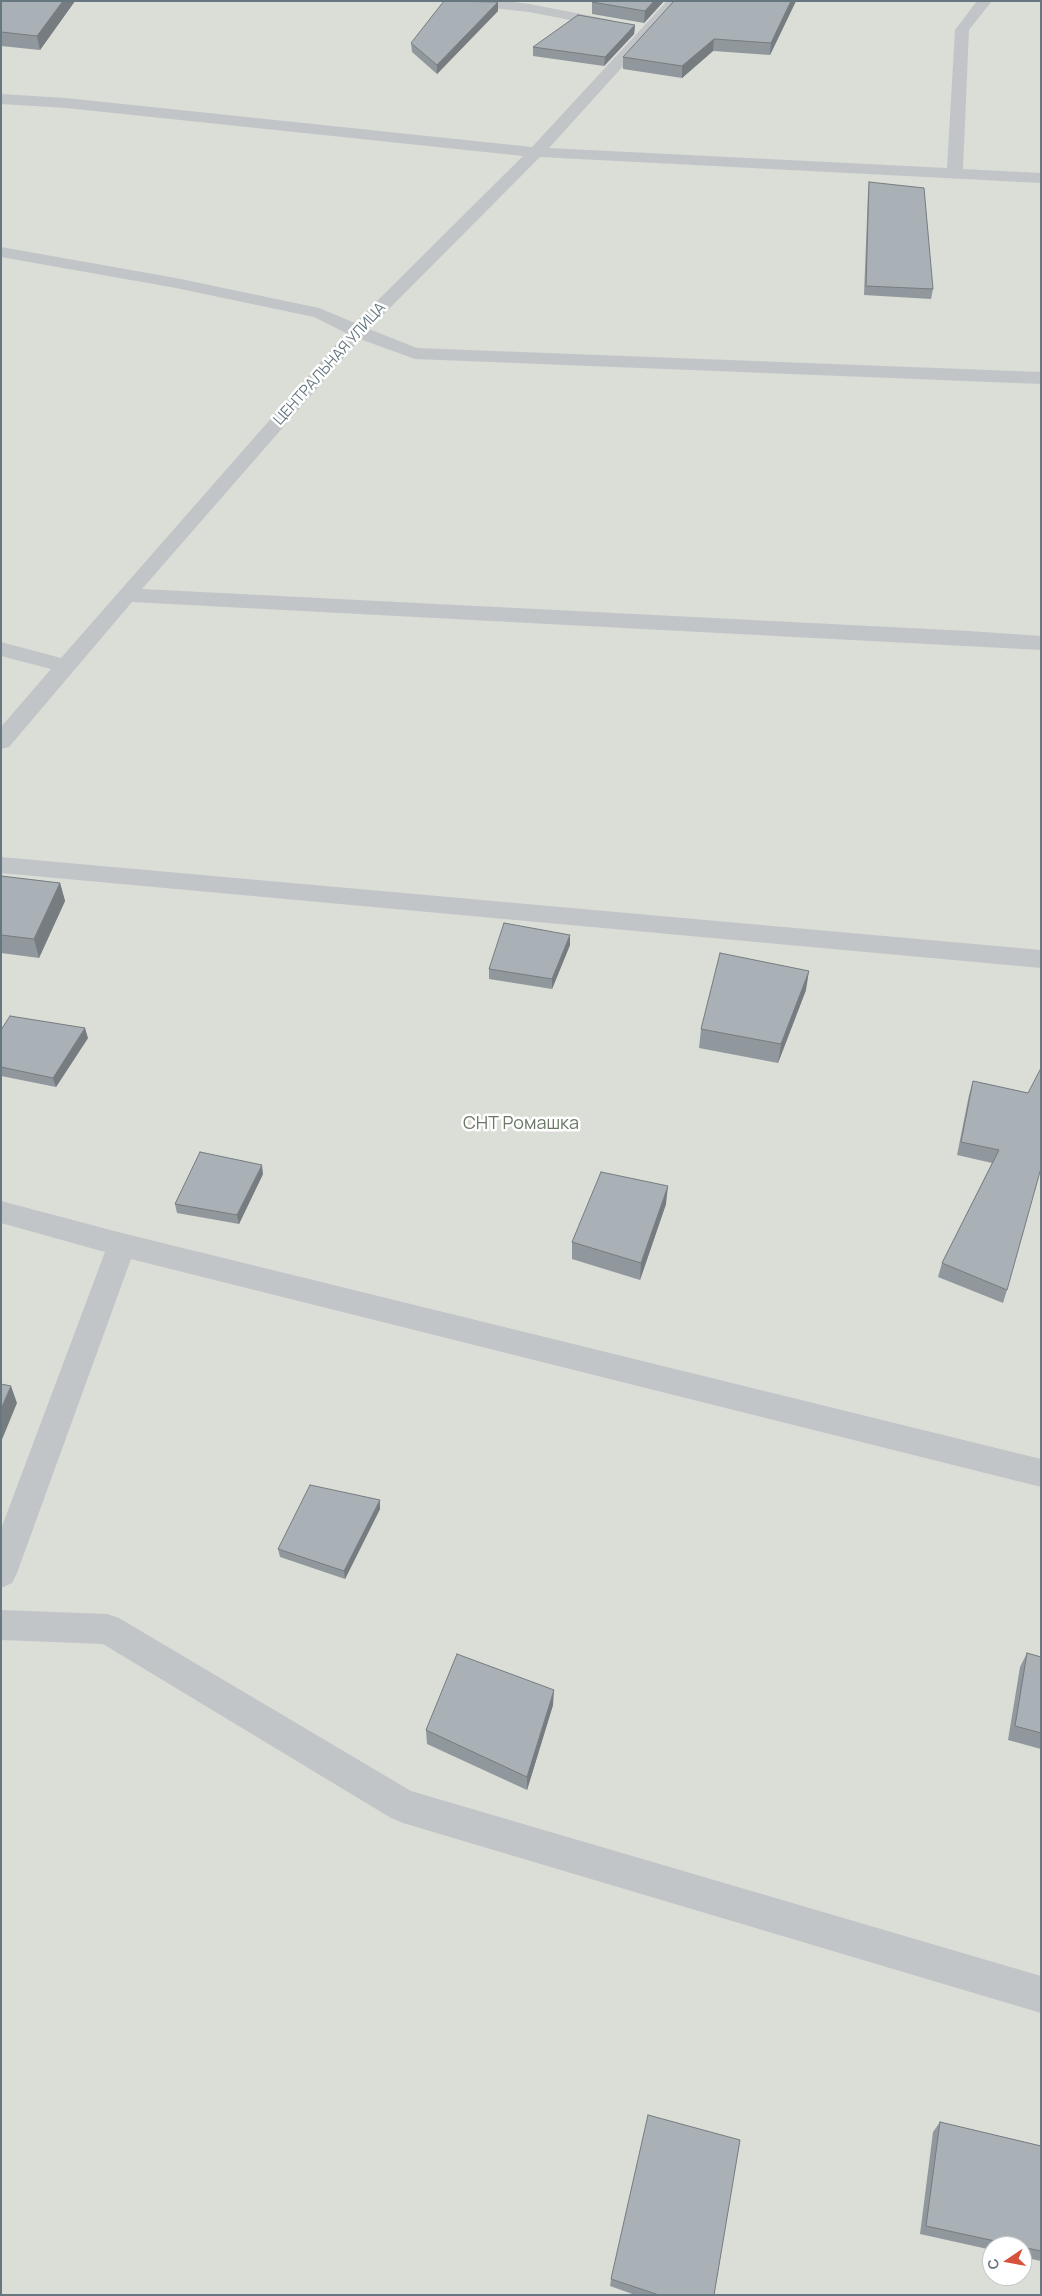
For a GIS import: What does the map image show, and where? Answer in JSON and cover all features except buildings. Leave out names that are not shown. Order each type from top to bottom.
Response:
[{"type":"street","points":[[463,1],[529,8],[647,30]]},
{"type":"street","name":"ЦЕНТРАЛЬНАЯ УЛИЦА","points":[[1,742],[126,595],[357,331],[536,152],[675,1]]},
{"type":"street","points":[[956,175],[962,30],[985,1]]},
{"type":"street","points":[[1,99],[66,103],[536,152],[1041,178]]},
{"type":"street","points":[[1,252],[176,283],[319,313],[357,331],[415,353],[1041,378]]},
{"type":"street","points":[[126,595],[969,638],[1041,644]]},
{"type":"street","points":[[1,649],[66,666]]},
{"type":"street","points":[[1,865],[1041,959]]},
{"type":"street","points":[[1,1212],[122,1245],[1041,1473]]},
{"type":"street","points":[[1,1573],[122,1245]]},
{"type":"street","points":[[1,1625],[107,1629],[403,1806],[1041,1995]]},
{"type":"green space","name":"СНТ Ромашка","points":[[1,1],[1041,1],[1041,2295],[1,2295]]}]
